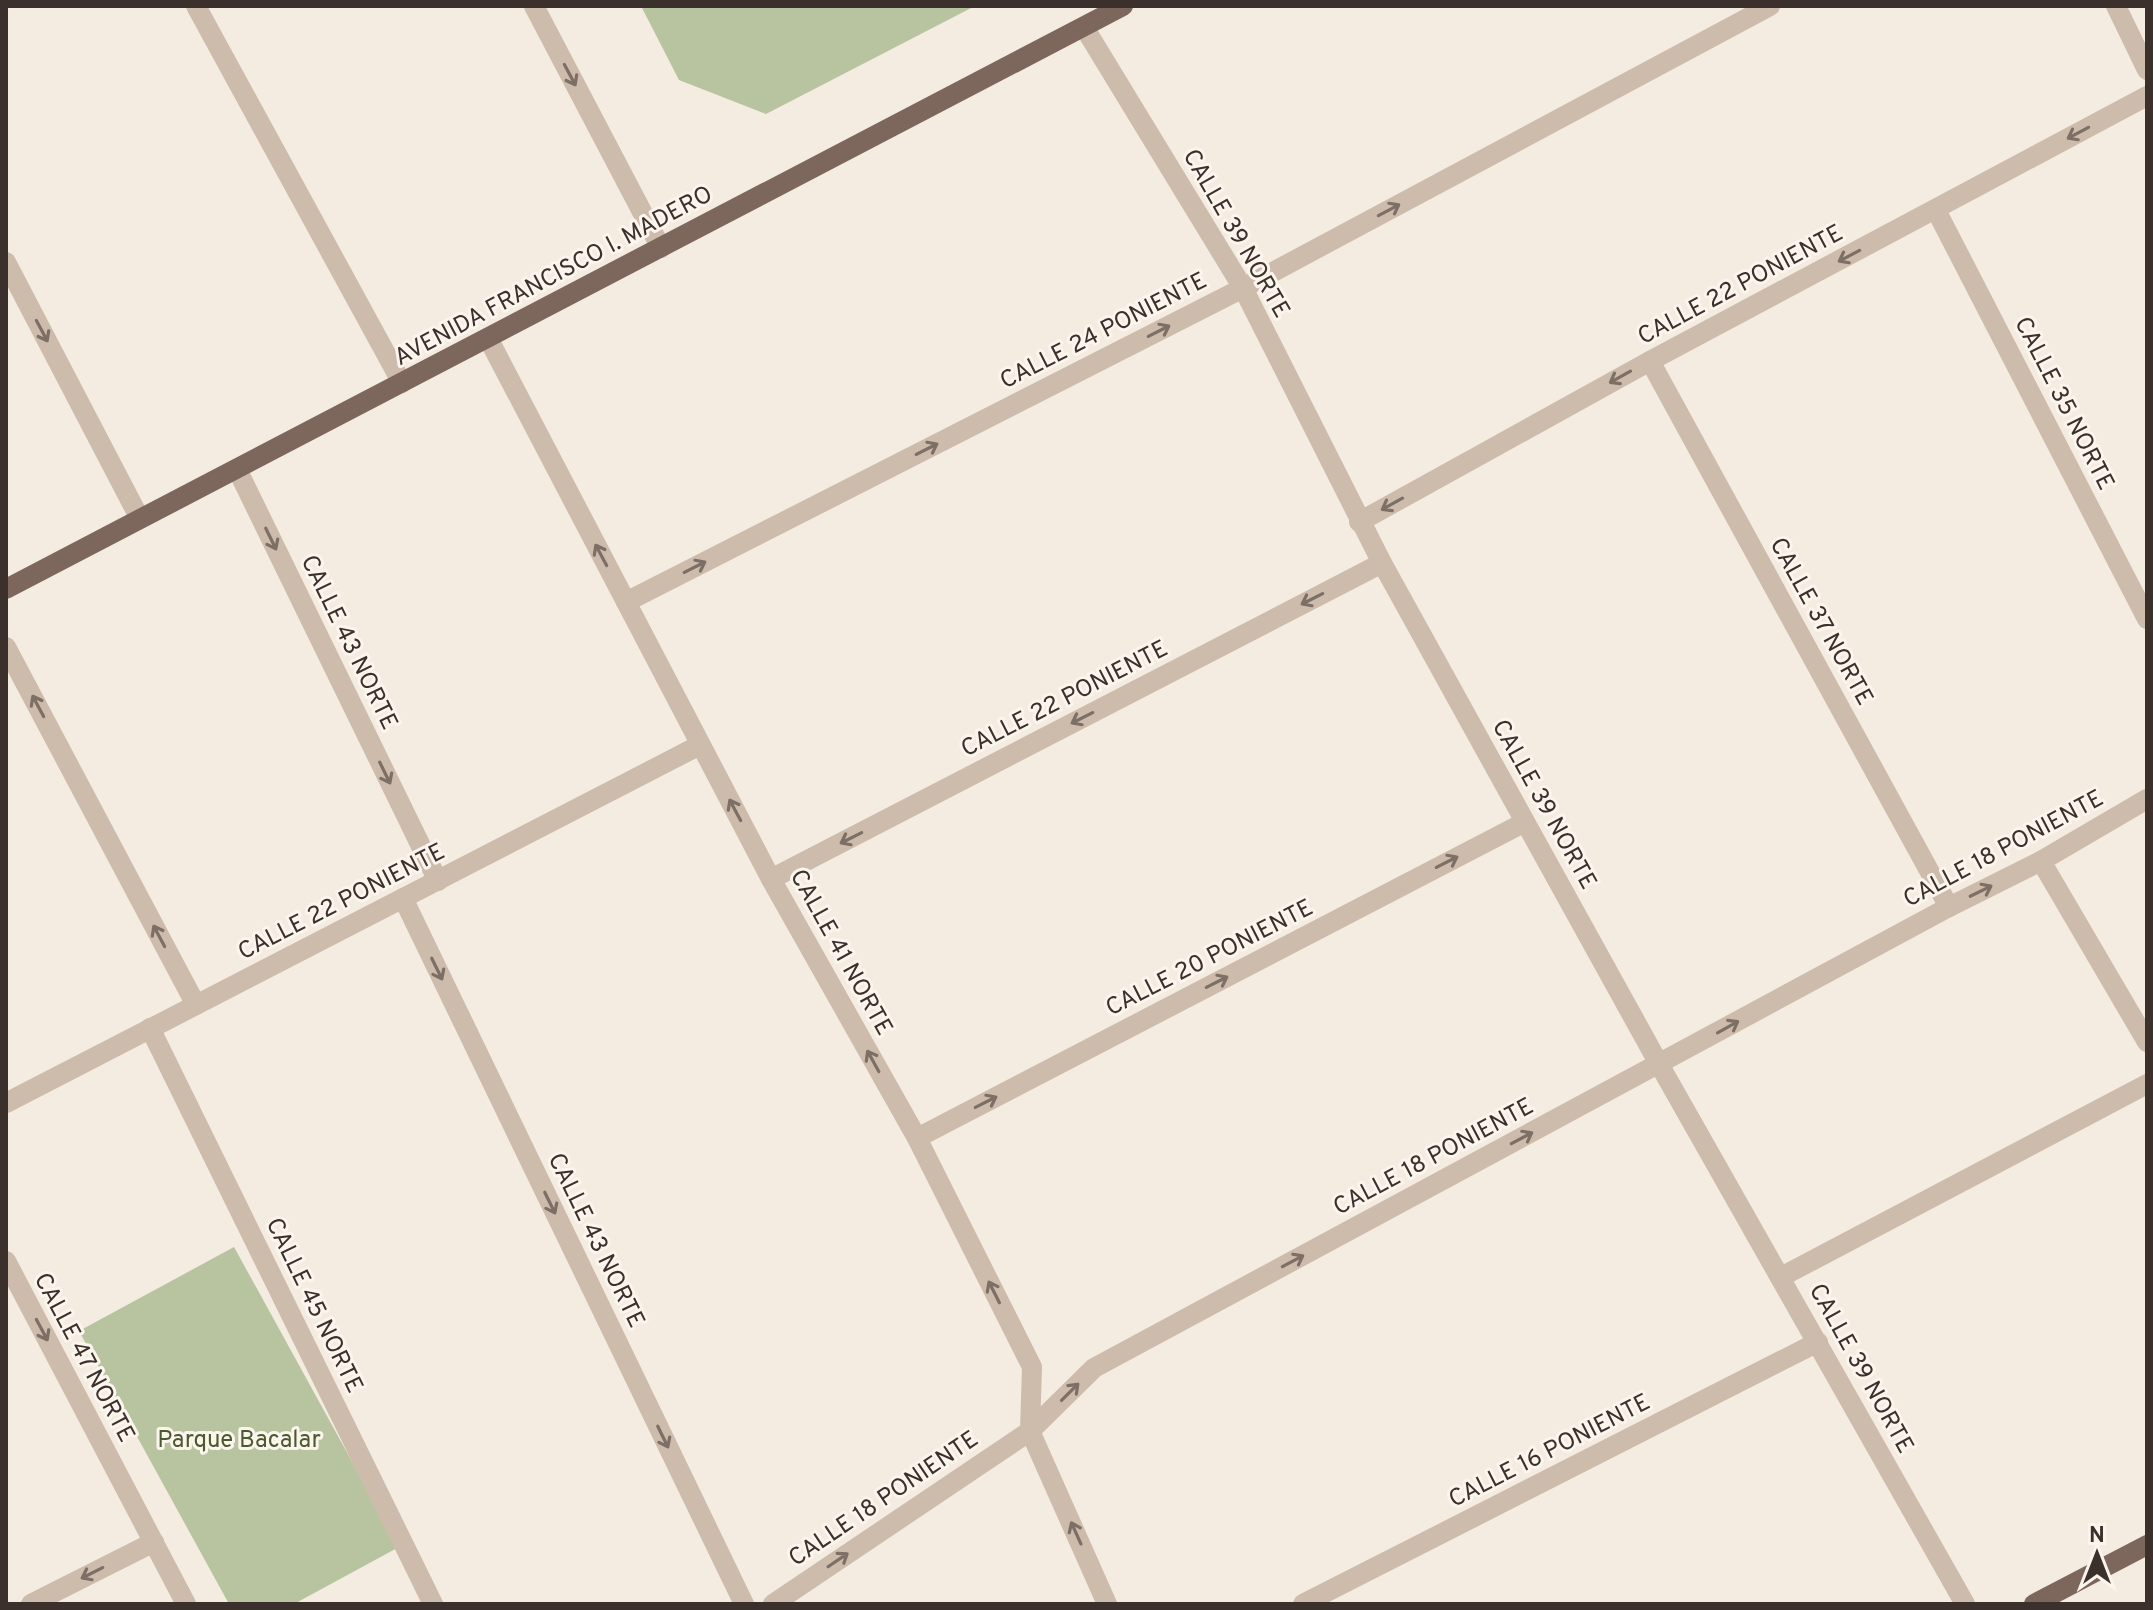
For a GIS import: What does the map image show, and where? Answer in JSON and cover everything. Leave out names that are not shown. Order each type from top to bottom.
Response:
[{"type":"main road","name":"AVENIDA FRANCISCO I. MADERO","points":[[6,589],[1123,6]]},
{"type":"main road","points":[[2034,1604],[2147,1545]]},
{"type":"street","points":[[196,6],[402,383]]},
{"type":"street","points":[[534,6],[661,248]]},
{"type":"street","name":"CALLE 24 PONIENTE","points":[[626,602],[1243,288],[1770,6]]},
{"type":"street","points":[[2116,6],[2147,70]]},
{"type":"street","name":"CALLE 39 NORTE","points":[[1084,27],[1243,288],[1359,522],[1659,1064],[1965,1604]]},
{"type":"street","name":"CALLE 22 PONIENTE","points":[[1359,522],[1650,361],[2147,96]]},
{"type":"street","name":"CALLE 35 NORTE","points":[[1936,210],[2147,619]]},
{"type":"street","points":[[6,262],[140,519]]},
{"type":"street","name":"CALLE 41 NORTE","points":[[488,338],[771,879],[917,1138],[1032,1367],[1030,1431],[1107,1604]]},
{"type":"street","name":"CALLE 37 NORTE","points":[[1650,361],[1949,907]]},
{"type":"street","name":"CALLE 43 NORTE","points":[[237,469],[438,881]]},
{"type":"street","name":"CALLE 22 PONIENTE","points":[[771,879],[1382,563]]},
{"type":"street","points":[[6,647],[196,1005]]},
{"type":"street","name":"CALLE 22 PONIENTE","points":[[6,1103],[700,745]]},
{"type":"street","name":"CALLE 18 PONIENTE","points":[[773,1604],[1030,1431],[1094,1368],[1949,907],[2041,861],[2147,799]]},
{"type":"street","name":"CALLE 20 PONIENTE","points":[[917,1138],[1525,822]]},
{"type":"street","points":[[2041,861],[2147,1042]]},
{"type":"street","name":"CALLE 43 NORTE","points":[[403,898],[744,1604]]},
{"type":"street","name":"CALLE 45 NORTE","points":[[150,1028],[433,1604]]},
{"type":"street","points":[[1781,1277],[2147,1084]]},
{"type":"street","name":"CALLE 47 NORTE","points":[[9,1273],[186,1604]]},
{"type":"street","name":"CALLE 16 PONIENTE","points":[[1303,1604],[1818,1342]]},
{"type":"street","points":[[31,1604],[154,1542]]},
{"type":"green space","points":[[641,6],[975,6],[766,114],[679,80]]},
{"type":"green space","name":"Parque Bacalar","points":[[234,1247],[399,1547],[294,1604],[229,1604],[79,1331]]}]
